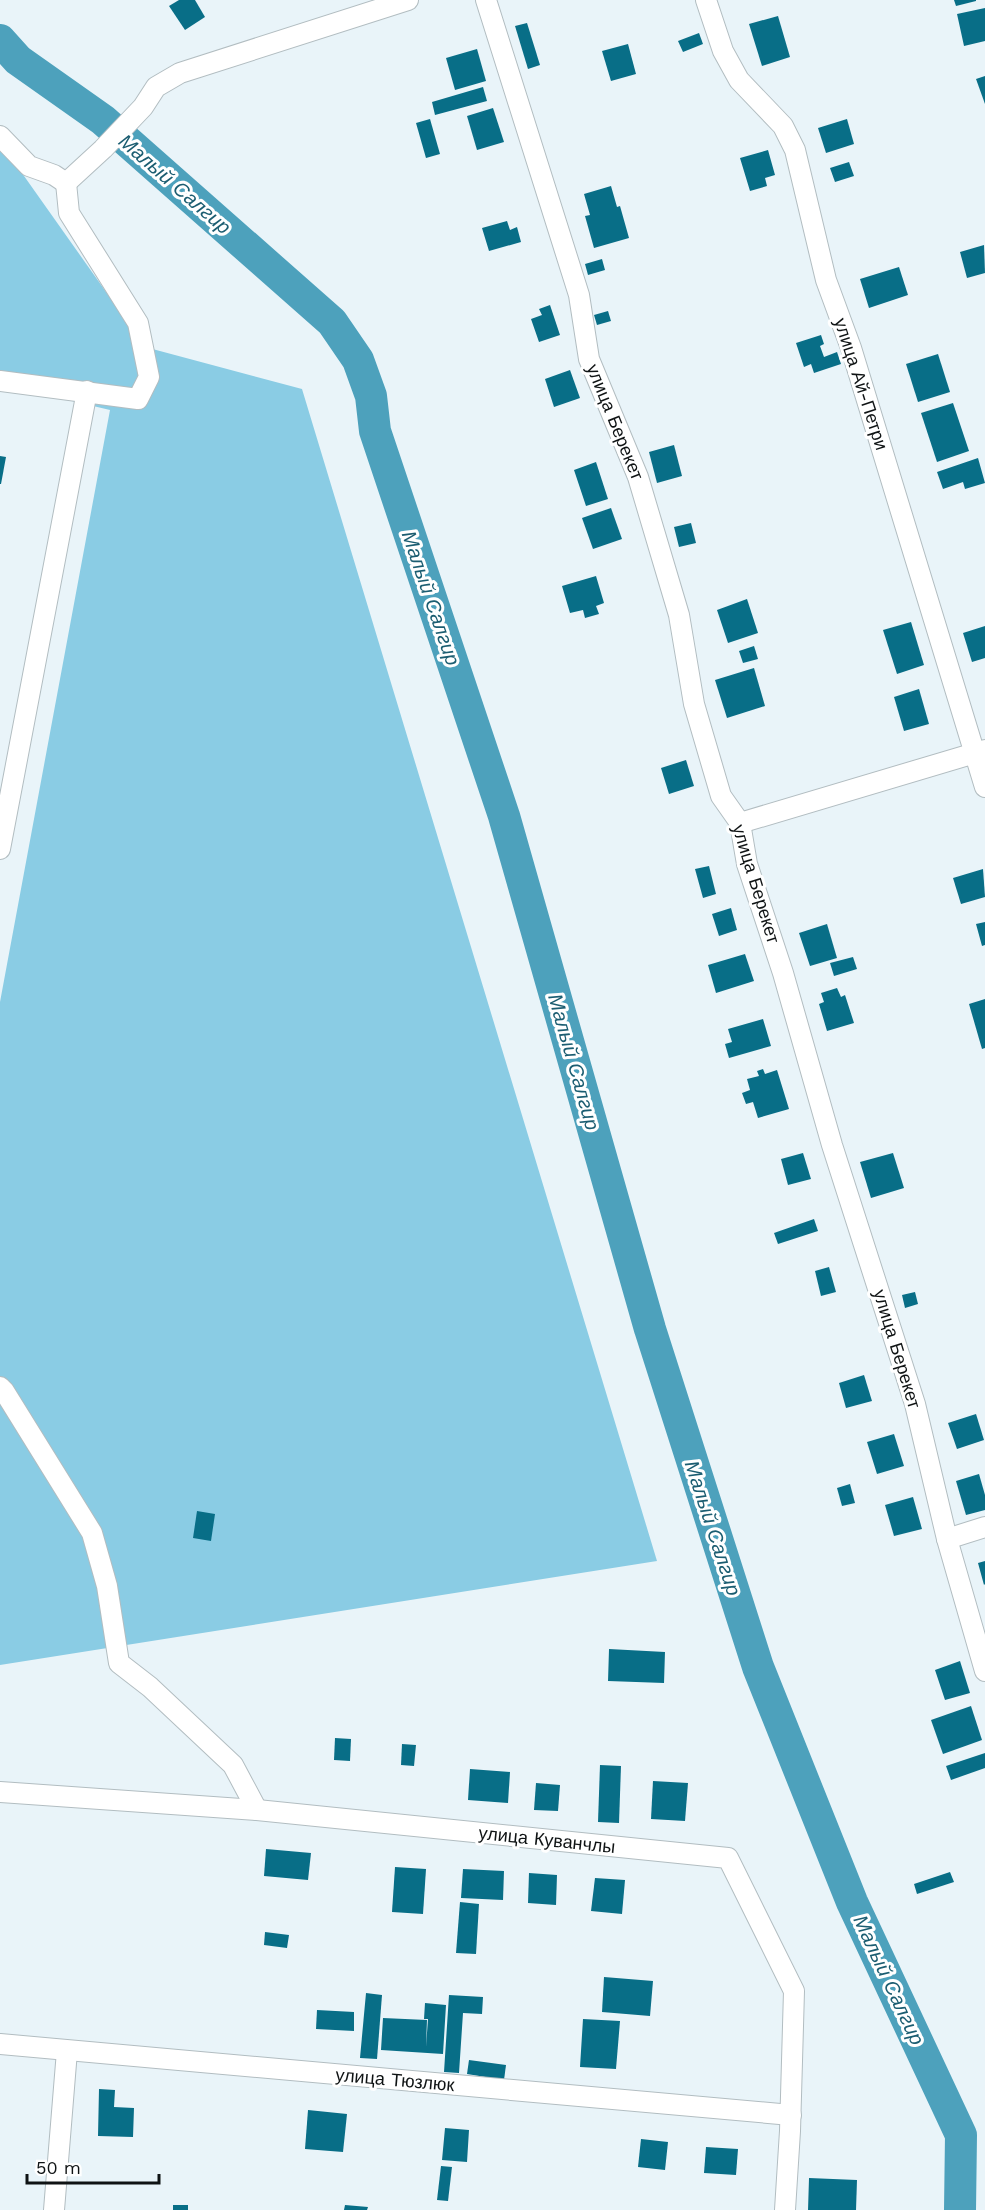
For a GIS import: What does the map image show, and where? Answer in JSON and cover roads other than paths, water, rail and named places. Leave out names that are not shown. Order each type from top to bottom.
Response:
[{"type":"street","points":[[66,183],[143,107],[156,87],[180,73],[408,0]]},
{"type":"street","name":"улица Берекет","points":[[486,0],[579,295],[589,359],[638,477],[679,615],[694,704],[721,796],[740,823],[747,864],[783,973],[832,1145],[915,1404],[947,1539],[985,1671]]},
{"type":"street","name":"улица Ай-Петри","points":[[706,0],[723,51],[739,80],[783,126],[795,150],[826,280],[851,348],[980,752],[985,787]]},
{"type":"street","points":[[0,136],[29,166],[54,175],[66,183]]},
{"type":"street","points":[[0,381],[138,399],[149,377],[138,323],[69,213],[66,183]]},
{"type":"street","points":[[0,849],[87,391]]},
{"type":"street","points":[[740,823],[980,752]]},
{"type":"street","points":[[0,1387],[92,1533],[107,1586],[119,1663],[150,1687],[232,1765],[257,1810]]},
{"type":"street","points":[[947,1539],[985,1527]]},
{"type":"street","name":"улица Куванчлы","points":[[0,1792],[257,1810],[728,1858],[794,1991],[791,2115],[785,2210]]},
{"type":"street","name":"улица Тюзлюк","points":[[0,2044],[791,2115]]},
{"type":"street","points":[[54,2210],[67,2051]]},
{"type":"waterway","name":"Малый Салгир","points":[[0,40],[18,60],[103,120],[332,322],[358,360],[371,396],[375,431],[504,816],[650,1329],[758,1667],[852,1902],[961,2135],[960,2210]]}]
